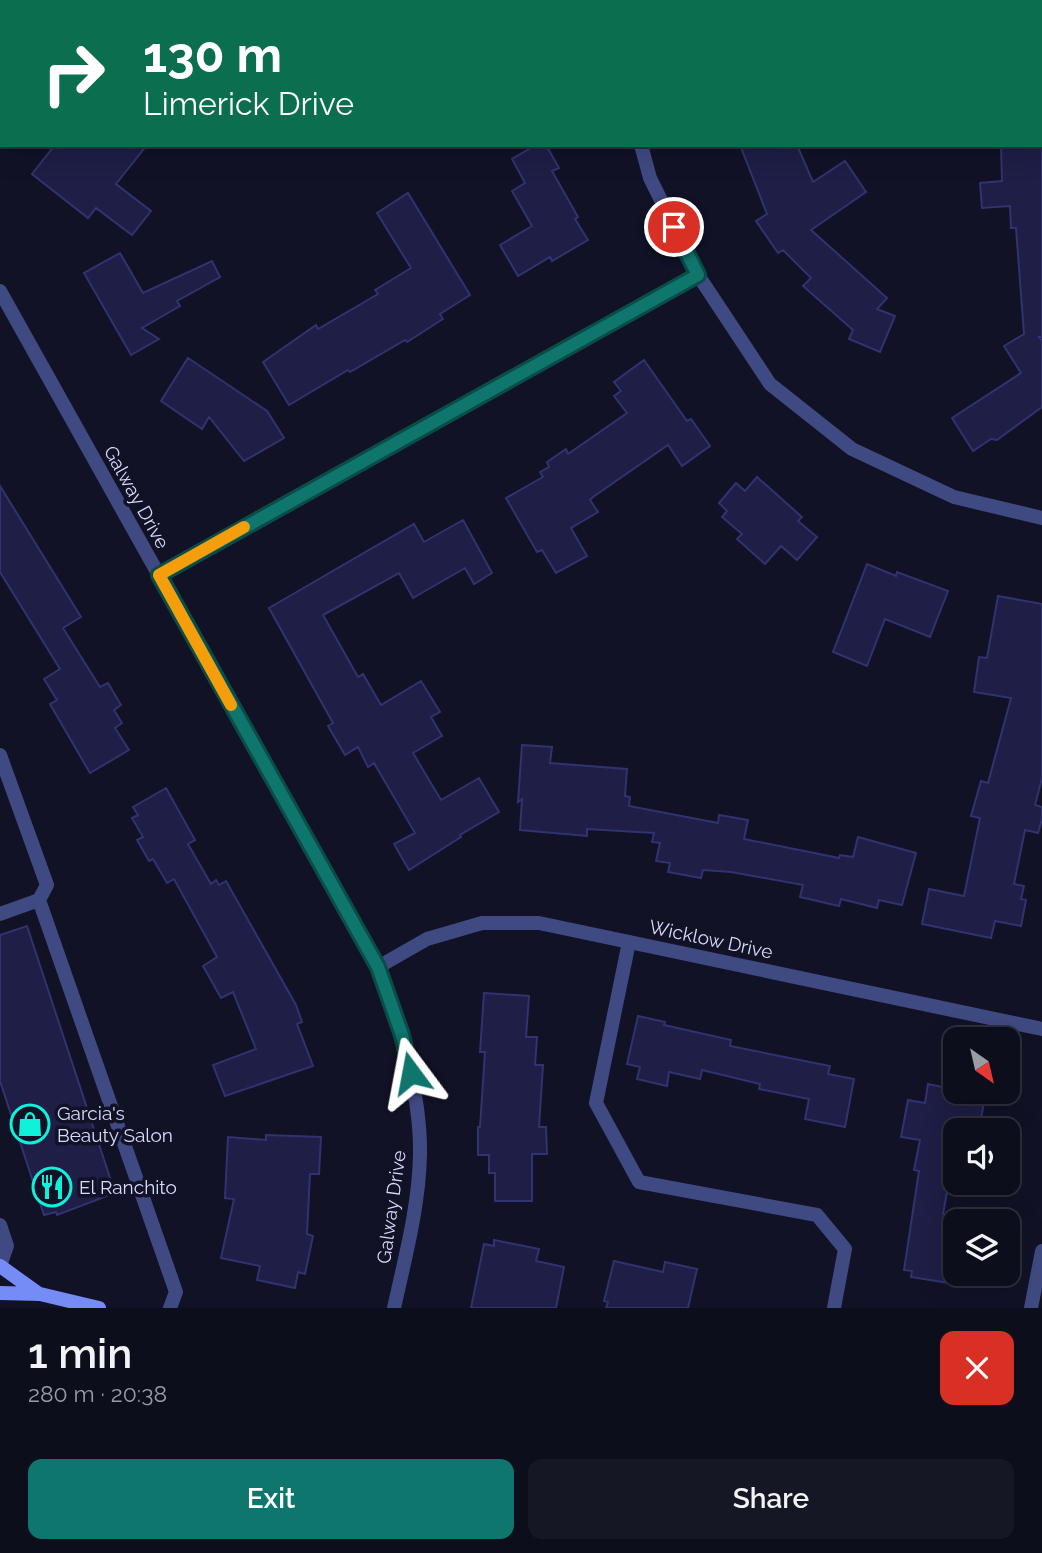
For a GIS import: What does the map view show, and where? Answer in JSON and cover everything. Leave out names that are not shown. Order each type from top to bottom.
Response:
[{"type":"street","points":[[642,147],[650,178],[698,275],[770,383],[852,449],[954,497],[1042,518]]},
{"type":"street","points":[[159,575],[698,275]]},
{"type":"street","name":"Galway Drive","points":[[0,291],[378,967],[402,1035],[415,1093],[420,1155],[411,1229],[394,1308]]},
{"type":"street","points":[[0,755],[47,886],[39,900],[0,914]]},
{"type":"street","points":[[39,900],[176,1292],[170,1308]]},
{"type":"street","name":"Wicklow Drive","points":[[378,967],[427,939],[482,923],[539,923],[1042,1029]]},
{"type":"street","points":[[629,942],[596,1103],[639,1182],[817,1214],[845,1249],[834,1308]]},
{"type":"street","points":[[0,1225],[7,1246],[0,1266],[40,1294]]},
{"type":"street","points":[[1031,1308],[1042,1251]]},
{"type":"street","points":[[0,1293],[40,1294],[99,1308]]},
{"type":"building","points":[[53,147],[145,147],[116,184],[151,211],[132,235],[96,208],[88,218],[32,174]]},
{"type":"building","points":[[533,147],[547,147],[559,168],[552,171],[588,240],[552,261],[550,257],[518,276],[500,245],[532,226],[512,191],[525,183],[512,159]]},
{"type":"building","points":[[741,147],[798,147],[813,182],[845,161],[866,192],[811,230],[887,298],[877,309],[895,316],[880,352],[849,339],[853,330],[803,286],[811,278],[783,250],[778,253],[756,221],[767,214]]},
{"type":"building","points":[[1001,147],[1042,147],[1042,337],[1039,337],[1042,341],[1042,407],[997,440],[991,439],[973,451],[952,418],[1021,373],[1004,346],[1024,334],[1016,228],[1011,228],[1010,206],[982,208],[980,183],[1002,181]]},
{"type":"building","points":[[408,193],[470,295],[440,314],[443,319],[407,342],[405,340],[350,372],[348,370],[289,405],[263,362],[316,325],[318,329],[378,294],[375,290],[411,268],[377,213]]},
{"type":"building","points":[[120,253],[143,293],[212,261],[220,277],[177,301],[180,306],[142,328],[159,339],[131,355],[84,273]]},
{"type":"building","points":[[188,358],[267,411],[284,438],[244,461],[209,417],[202,429],[161,401]]},
{"type":"building","points":[[644,360],[687,421],[691,419],[710,446],[682,466],[668,445],[593,497],[590,500],[598,512],[571,528],[587,556],[556,573],[542,550],[537,552],[506,498],[543,477],[540,472],[549,467],[547,462],[566,449],[568,454],[627,413],[614,396],[621,391],[614,382]]},
{"type":"building","points":[[757,477],[802,517],[798,521],[817,537],[797,560],[781,546],[765,564],[737,539],[742,534],[722,517],[727,511],[719,503],[736,483],[745,491]]},
{"type":"building","points":[[0,486],[81,617],[63,628],[100,687],[108,683],[121,705],[114,710],[122,723],[115,728],[129,750],[90,773],[50,704],[57,700],[44,679],[60,669],[0,572]]},
{"type":"building","points":[[463,520],[492,573],[474,584],[465,568],[413,598],[399,573],[323,615],[358,677],[363,674],[381,705],[421,681],[440,712],[431,717],[442,736],[413,753],[441,800],[479,778],[499,812],[409,870],[394,844],[415,833],[374,763],[368,767],[358,747],[345,755],[328,726],[333,723],[269,608],[414,524],[424,542]]},
{"type":"building","points":[[867,564],[896,576],[897,572],[948,591],[930,637],[885,619],[867,666],[833,652]]},
{"type":"building","points":[[998,596],[1042,604],[1042,778],[1035,805],[1042,807],[1042,819],[1038,833],[1025,830],[1014,884],[1024,886],[1021,899],[1026,900],[1021,926],[995,921],[991,938],[922,924],[929,889],[964,896],[980,818],[971,816],[981,781],[988,783],[1011,698],[974,692],[979,657],[987,658]]},
{"type":"building","points":[[522,745],[552,747],[550,763],[627,769],[625,796],[630,797],[629,806],[718,823],[719,815],[748,820],[744,839],[839,858],[840,855],[853,857],[858,837],[916,853],[902,905],[879,900],[877,908],[841,899],[839,906],[800,897],[803,885],[731,872],[703,870],[701,878],[668,872],[670,863],[656,861],[660,843],[652,842],[654,833],[587,829],[587,836],[520,830],[522,799],[518,802]]},
{"type":"building","points":[[166,788],[195,840],[188,844],[211,884],[216,880],[219,885],[226,881],[296,1005],[302,1022],[297,1024],[313,1066],[225,1096],[213,1065],[256,1049],[233,992],[221,998],[203,966],[217,957],[174,879],[167,883],[153,859],[149,861],[137,840],[143,837],[132,818],[138,815],[133,807]]},
{"type":"building","points":[[27,926],[115,1193],[57,1215],[56,1212],[44,1215],[0,1081],[0,935]]},
{"type":"building","points":[[484,993],[529,996],[526,1037],[537,1037],[535,1065],[543,1065],[539,1127],[546,1127],[547,1154],[532,1154],[532,1201],[495,1201],[495,1173],[489,1173],[489,1155],[478,1155],[485,1052],[480,1052]]},
{"type":"building","points":[[638,1016],[665,1022],[664,1025],[731,1040],[730,1046],[830,1066],[828,1074],[854,1079],[845,1127],[805,1119],[809,1099],[759,1089],[760,1084],[702,1070],[700,1079],[669,1072],[667,1086],[637,1079],[640,1067],[627,1064]]},
{"type":"building","points":[[928,1084],[943,1087],[943,1104],[984,1104],[981,1118],[943,1118],[943,1195],[947,1195],[943,1209],[943,1282],[911,1277],[912,1271],[904,1270],[919,1171],[914,1170],[920,1140],[901,1137],[908,1100],[925,1103]]},
{"type":"building","points":[[266,1135],[321,1137],[319,1174],[310,1174],[307,1234],[313,1236],[305,1274],[298,1272],[295,1288],[257,1280],[260,1266],[221,1258],[234,1199],[225,1198],[228,1137],[266,1140]]},
{"type":"building","points":[[494,1240],[539,1249],[536,1261],[564,1267],[556,1308],[471,1308],[484,1244],[494,1246]]},
{"type":"building","points":[[614,1261],[663,1272],[665,1262],[697,1269],[688,1308],[606,1308],[608,1302],[604,1301]]},
{"type":"slow traffic","points":[[231,705],[159,575],[244,527]]},
{"type":"place","name":"Garcia's Beauty Salon","points":[[30,1124]]},
{"type":"place","name":"El Ranchito","points":[[52,1187]]},
{"type":"route","points":[[411,1073],[402,1035],[378,967],[159,575],[698,275],[674,227]]}]
